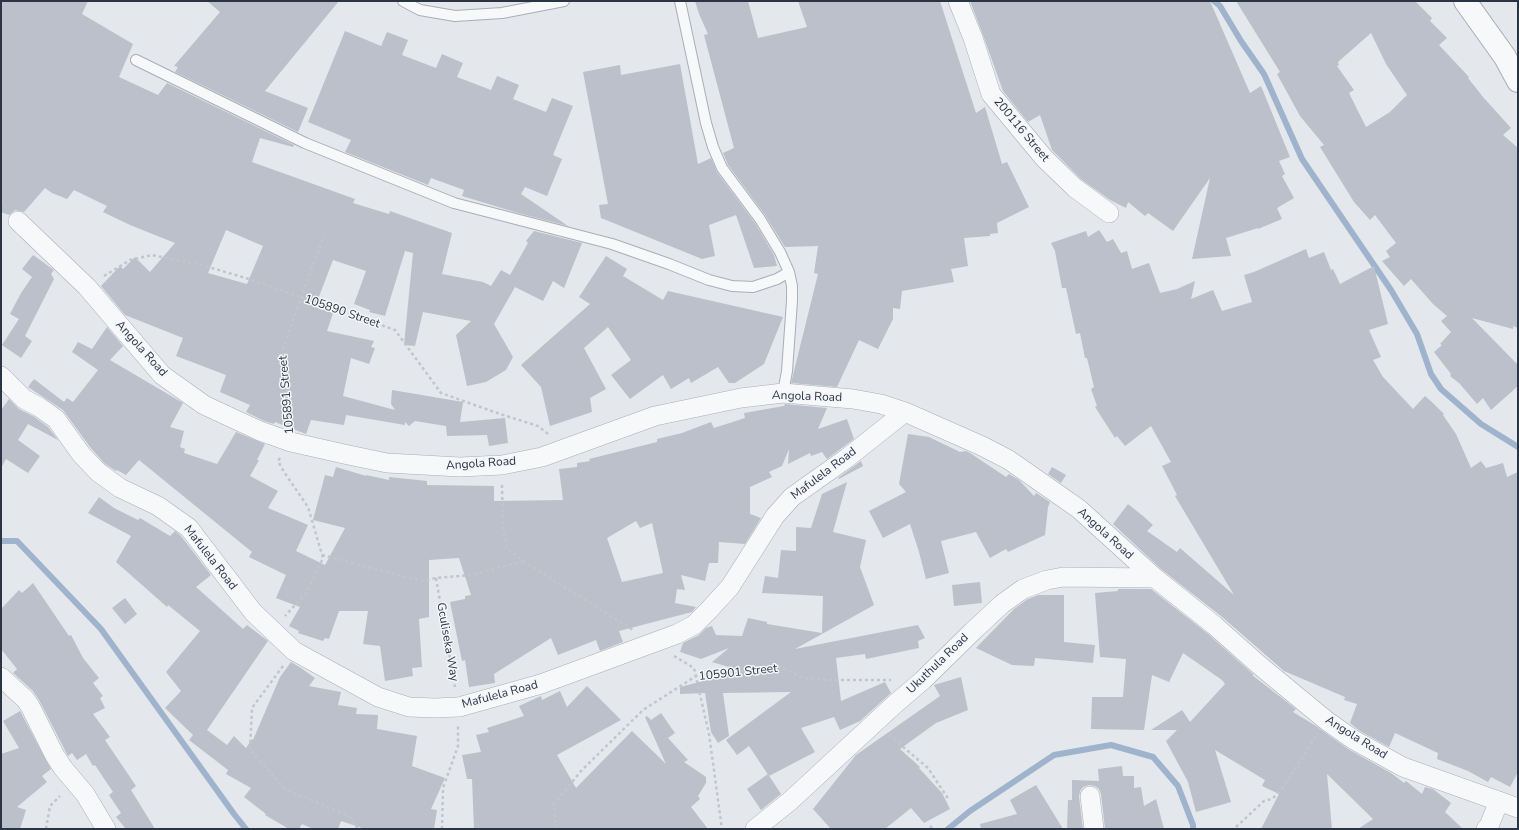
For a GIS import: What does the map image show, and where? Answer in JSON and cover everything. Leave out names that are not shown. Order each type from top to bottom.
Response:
[{"type":"street","name":"200116 Street","points":[[958,1],[973,38],[990,94],[1044,158],[1075,188],[1109,212]]},
{"type":"street","points":[[1465,1],[1512,63],[1518,81]]},
{"type":"street","name":"Angola Road","points":[[18,221],[87,287],[162,375],[204,405],[260,431],[291,442],[387,463],[460,467],[502,465],[542,457],[655,416],[741,398],[783,393],[853,399],[881,404],[905,412],[982,446],[1009,460],[1079,509],[1155,578],[1199,612],[1259,665],[1327,721],[1354,740],[1403,767],[1518,808]]},
{"type":"street","name":"Mafulela Road","points":[[1,376],[24,400],[39,407],[56,419],[81,454],[98,472],[120,488],[158,506],[189,528],[220,568],[237,594],[253,612],[294,651],[378,697],[409,707],[459,707],[541,684],[677,634],[694,625],[730,587],[775,516],[792,497],[846,458],[905,412]]},
{"type":"street","name":"Ukuthula Road","points":[[755,829],[790,801],[923,680],[1002,604],[1023,589],[1047,580],[1063,578],[1155,578]]},
{"type":"street","points":[[1,677],[19,693],[30,706],[54,754],[85,794],[106,829]]},
{"type":"street","points":[[1090,796],[1094,829]]},
{"type":"street","points":[[1486,829],[1489,826],[1499,801]]},
{"type":"lane","points":[[403,1],[420,10],[455,16],[502,13],[564,1]]},
{"type":"lane","points":[[680,1],[706,123],[713,147],[722,168],[760,219],[780,252],[792,286],[787,364],[783,393]]},
{"type":"lane","points":[[136,60],[305,143],[454,203],[612,244],[710,280],[732,286],[753,287],[778,279],[788,272]]},
{"type":"path","name":"105891 Street","points":[[291,442],[283,348],[324,235]]},
{"type":"path","name":"105890 Street","points":[[87,287],[130,260],[152,255],[202,265],[249,279],[395,330],[441,393],[538,426],[566,448]]},
{"type":"path","points":[[271,630],[307,592],[323,558],[308,507],[278,461],[291,442]]},
{"type":"path","points":[[322,555],[421,581],[470,575],[524,561]]},
{"type":"path","name":"Gculiseka Way","points":[[436,578],[459,707],[458,746],[443,788],[442,829]]},
{"type":"path","points":[[294,651],[252,708],[250,750],[285,789],[349,816],[358,829]]},
{"type":"path","name":"105901 Street","points":[[556,829],[554,804],[581,771],[642,710],[696,676],[778,666],[803,678],[826,680],[923,680]]},
{"type":"path","points":[[1236,827],[1264,802],[1272,799],[1282,789],[1327,721]]},
{"type":"path","points":[[874,723],[928,768],[949,800]]},
{"type":"path","points":[[46,829],[50,806],[74,781]]},
{"type":"path","points":[[930,826],[933,829]]},
{"type":"building","points":[[1,1],[88,1],[82,14],[133,44],[119,77],[158,95],[167,83],[294,145],[293,147],[260,138],[252,162],[355,199],[353,203],[389,214],[390,211],[452,233],[442,274],[483,282],[491,286],[501,270],[510,275],[528,243],[526,241],[534,231],[582,243],[564,288],[553,281],[543,301],[515,287],[494,324],[513,357],[506,370],[486,382],[467,386],[456,335],[471,321],[423,312],[415,346],[404,345],[413,253],[405,251],[385,316],[369,312],[370,310],[354,304],[366,271],[333,260],[315,307],[333,313],[327,331],[374,341],[371,347],[375,348],[369,364],[351,358],[343,396],[395,410],[391,404],[392,390],[463,402],[460,422],[505,418],[508,443],[489,446],[487,435],[447,436],[446,426],[415,421],[409,426],[405,422],[405,425],[346,415],[344,425],[311,420],[306,434],[275,422],[274,424],[264,421],[246,412],[250,405],[220,392],[226,375],[176,356],[183,338],[125,315],[101,286],[120,266],[123,269],[135,257],[150,272],[175,243],[130,225],[103,212],[107,206],[74,190],[67,199],[52,193],[45,188],[24,212],[15,210],[9,215],[1,212]],"holes":[[[226,230],[263,246],[247,284],[208,273]]]},
{"type":"building","points":[[207,1],[339,1],[265,91],[308,108],[298,132],[175,72],[178,67],[174,66],[220,12]]},
{"type":"building","points":[[695,1],[748,1],[758,38],[807,27],[798,1],[940,1],[976,113],[985,107],[1002,164],[1007,162],[1029,207],[997,223],[998,233],[990,234],[990,236],[964,238],[968,266],[951,269],[954,282],[902,291],[900,309],[893,308],[893,319],[878,349],[859,340],[837,387],[791,383],[818,274],[814,273],[818,246],[785,247],[765,215],[728,165],[723,153],[734,148],[704,35],[708,34]]},
{"type":"building","points":[[970,1],[1210,1],[1250,93],[1261,86],[1290,157],[1279,161],[1285,174],[1282,176],[1294,198],[1277,208],[1282,219],[1258,229],[1226,238],[1231,256],[1192,259],[1210,178],[1173,231],[1148,213],[1145,216],[1128,202],[1126,208],[1110,200],[1082,180],[1052,150],[1040,115],[1028,122],[1003,91]]},
{"type":"building","points":[[1236,1],[1415,1],[1432,18],[1430,21],[1447,38],[1439,45],[1469,77],[1468,78],[1483,97],[1511,128],[1503,135],[1518,148],[1518,328],[1513,326],[1513,329],[1472,318],[1518,365],[1518,386],[1491,410],[1483,398],[1477,404],[1460,384],[1450,376],[1451,374],[1434,352],[1442,345],[1440,344],[1451,332],[1441,321],[1447,316],[1433,304],[1411,279],[1404,286],[1382,261],[1390,257],[1386,251],[1396,243],[1375,215],[1370,220],[1354,202],[1320,147],[1324,145],[1300,116],[1277,74],[1280,72]],"holes":[[[1371,33],[1386,64],[1407,95],[1390,112],[1366,127],[1349,93],[1354,90],[1337,66],[1339,65],[1338,62]]]},
{"type":"building","points":[[345,31],[381,46],[387,32],[408,40],[402,55],[436,68],[442,54],[463,63],[457,77],[491,90],[497,76],[519,85],[513,99],[546,112],[552,98],[573,106],[553,155],[562,159],[547,196],[525,187],[521,194],[568,226],[462,196],[464,190],[431,178],[428,185],[345,152],[351,140],[308,122]]},
{"type":"building","points":[[680,64],[698,164],[711,158],[717,172],[755,223],[774,255],[777,266],[754,268],[736,215],[709,225],[715,256],[702,259],[601,218],[599,205],[608,204],[583,72],[620,65],[621,75]]},
{"type":"building","points":[[1099,230],[1107,242],[1113,239],[1121,253],[1127,251],[1132,269],[1149,263],[1160,293],[1177,289],[1195,281],[1191,299],[1213,290],[1222,311],[1252,302],[1244,275],[1306,249],[1309,258],[1324,252],[1331,270],[1333,269],[1340,284],[1374,266],[1388,324],[1369,330],[1381,357],[1373,360],[1383,377],[1413,409],[1425,396],[1444,414],[1443,415],[1456,434],[1471,468],[1481,461],[1486,468],[1503,463],[1507,477],[1518,472],[1518,772],[1510,787],[1491,777],[1488,782],[1468,771],[1437,759],[1438,753],[1395,733],[1389,747],[1360,731],[1350,723],[1357,704],[1344,700],[1345,697],[1284,671],[1221,616],[1162,570],[1113,524],[1128,504],[1153,525],[1147,531],[1177,552],[1180,548],[1234,595],[1175,496],[1177,495],[1162,466],[1171,462],[1151,426],[1125,446],[1117,436],[1115,438],[1095,407],[1097,406],[1091,389],[1094,387],[1087,358],[1085,358],[1080,333],[1076,334],[1066,288],[1062,288],[1055,251],[1051,243],[1086,231],[1088,237]]},
{"type":"building","points":[[33,255],[54,270],[51,274],[54,279],[25,336],[32,341],[21,358],[2,345],[19,319],[10,314],[21,293],[32,277],[22,269]]},
{"type":"building","points":[[606,256],[627,269],[623,276],[663,300],[668,291],[783,317],[764,364],[735,383],[729,383],[718,367],[691,383],[689,378],[671,389],[663,375],[630,399],[611,375],[631,360],[608,327],[584,348],[606,389],[590,398],[592,412],[550,426],[541,387],[521,365],[590,304],[579,297]]},
{"type":"building","points":[[107,327],[123,346],[110,360],[183,403],[170,427],[184,431],[180,447],[185,449],[184,453],[217,464],[236,432],[265,444],[257,460],[259,460],[250,476],[278,491],[268,508],[308,525],[296,551],[325,565],[345,528],[313,520],[325,475],[333,477],[336,467],[366,476],[389,480],[389,477],[427,481],[427,485],[494,486],[494,501],[563,500],[559,469],[577,467],[577,463],[590,461],[589,459],[657,442],[657,439],[682,433],[711,422],[714,428],[745,418],[744,413],[784,406],[785,404],[827,408],[818,429],[847,419],[854,439],[827,459],[822,452],[811,456],[810,453],[788,464],[789,449],[782,466],[769,472],[772,477],[750,487],[750,514],[761,518],[745,544],[719,542],[718,563],[709,563],[705,581],[681,575],[685,590],[677,589],[675,603],[696,607],[692,612],[619,631],[623,642],[600,651],[596,640],[558,655],[551,638],[494,674],[495,683],[469,687],[465,660],[462,661],[450,602],[465,599],[465,596],[471,595],[459,558],[429,560],[429,617],[419,619],[422,667],[412,668],[413,676],[385,681],[380,646],[363,644],[368,611],[339,611],[329,639],[325,638],[323,641],[298,633],[299,631],[289,626],[300,607],[276,598],[286,575],[249,557],[252,552],[139,460],[126,475],[105,464],[90,447],[63,410],[28,387],[34,379],[64,402],[67,398],[73,402],[98,370],[72,352],[78,342],[92,349]],"holes":[[[636,521],[640,528],[652,523],[663,573],[622,582],[607,538]]]},
{"type":"building","points":[[9,399],[19,409],[33,416],[48,427],[58,440],[28,424],[18,440],[40,456],[28,473],[6,459],[1,468],[1,410]]},
{"type":"building","points":[[908,434],[929,437],[960,452],[966,451],[1006,477],[1009,474],[1019,480],[1034,496],[1036,493],[1050,502],[1048,507],[1045,535],[1008,552],[1006,549],[990,558],[976,532],[941,541],[949,573],[926,579],[910,524],[883,538],[869,511],[906,492],[899,484]]},
{"type":"building","points":[[861,461],[863,466],[839,479],[838,478]]},
{"type":"building","points":[[1052,467],[1066,475],[1061,483],[1048,474]]},
{"type":"building","points":[[847,482],[833,532],[866,540],[860,567],[874,605],[795,649],[918,625],[925,638],[918,641],[919,648],[866,659],[865,654],[836,658],[841,701],[885,682],[891,693],[860,721],[840,730],[834,717],[801,728],[815,752],[769,776],[749,746],[737,755],[726,740],[791,692],[723,693],[729,736],[718,743],[711,732],[705,693],[680,694],[680,687],[742,671],[712,662],[729,648],[701,659],[680,652],[683,643],[699,635],[706,628],[712,626],[716,635],[742,636],[748,618],[767,622],[767,624],[822,633],[823,596],[762,593],[765,576],[778,578],[781,550],[796,551],[796,527],[811,528],[822,494]]},
{"type":"building","points":[[99,497],[114,508],[138,520],[140,518],[170,536],[175,531],[181,536],[211,575],[196,587],[243,629],[247,625],[268,641],[207,730],[227,745],[234,736],[246,748],[252,739],[253,740],[280,677],[291,662],[315,678],[309,686],[341,692],[338,705],[357,708],[356,714],[378,715],[377,729],[417,736],[412,766],[445,778],[431,809],[437,810],[434,829],[365,829],[341,821],[338,829],[313,829],[302,824],[299,829],[289,829],[265,815],[266,814],[244,797],[251,788],[226,774],[228,770],[189,740],[193,735],[165,708],[181,691],[166,672],[200,631],[168,605],[167,607],[116,562],[131,536],[88,513]]},
{"type":"building","points":[[980,582],[982,603],[954,606],[952,585]]},
{"type":"building","points":[[33,583],[69,636],[71,635],[83,658],[99,678],[93,683],[103,696],[100,698],[105,708],[93,714],[110,737],[105,740],[136,786],[131,790],[155,829],[126,829],[116,817],[121,813],[109,795],[113,792],[95,765],[93,766],[86,754],[77,760],[72,753],[68,756],[39,700],[33,691],[13,673],[17,669],[1,649],[1,609],[19,590],[22,593]]},
{"type":"building","points":[[1118,589],[1151,589],[1207,633],[1254,675],[1252,675],[1296,709],[1293,712],[1316,726],[1348,749],[1391,773],[1404,783],[1406,781],[1422,794],[1425,787],[1433,789],[1451,803],[1445,812],[1463,829],[1358,829],[1373,819],[1327,774],[1332,829],[1261,829],[1279,794],[1262,786],[1265,780],[1215,750],[1231,802],[1196,812],[1188,782],[1166,741],[1177,730],[1151,730],[1182,710],[1190,722],[1225,684],[1222,680],[1183,653],[1169,682],[1152,675],[1144,730],[1091,729],[1092,697],[1123,697],[1126,659],[1100,657],[1095,593],[1118,591]]},
{"type":"building","points":[[1038,595],[1064,595],[1064,642],[1095,645],[1093,663],[1035,658],[1034,666],[1012,665],[976,648],[1014,609],[1028,599]]},
{"type":"building","points":[[125,598],[137,614],[125,624],[112,608]]},
{"type":"building","points":[[961,677],[968,710],[936,723],[900,749],[920,767],[919,768],[942,793],[950,809],[924,823],[911,808],[885,829],[831,829],[813,809],[856,755],[940,696],[934,685]]},
{"type":"building","points":[[587,686],[621,720],[557,755],[576,788],[632,731],[666,764],[645,717],[647,716],[651,720],[661,713],[675,733],[668,738],[688,760],[684,762],[706,777],[706,783],[698,796],[700,799],[691,807],[708,829],[474,829],[472,779],[467,779],[462,755],[481,752],[476,735],[489,732],[487,728],[524,716],[519,706],[541,696],[542,700],[560,691],[567,707]]},
{"type":"building","points":[[20,711],[51,769],[42,776],[47,782],[17,807],[26,810],[20,829],[1,829],[1,754],[19,748],[3,721]]},
{"type":"building","points":[[1122,766],[1123,776],[1134,776],[1134,788],[1141,787],[1144,806],[1156,799],[1164,829],[1105,829],[1101,794],[1099,789],[1095,786],[1089,785],[1083,787],[1080,791],[1079,797],[1083,829],[1067,829],[1068,800],[1072,800],[1072,780],[1099,781],[1098,769]]},
{"type":"building","points":[[768,774],[781,794],[761,810],[747,789]]},
{"type":"building","points":[[1036,785],[1063,829],[981,829],[980,824],[1017,814],[1010,800]]},
{"type":"waterway","points":[[1214,1],[1220,6],[1241,41],[1264,74],[1302,159],[1391,290],[1417,334],[1431,374],[1441,389],[1481,424],[1518,447]]},
{"type":"waterway","points":[[1,541],[17,541],[101,629],[246,829]]},
{"type":"waterway","points":[[948,829],[970,811],[1054,755],[1111,745],[1153,757],[1178,786],[1193,825],[1193,829]]}]
